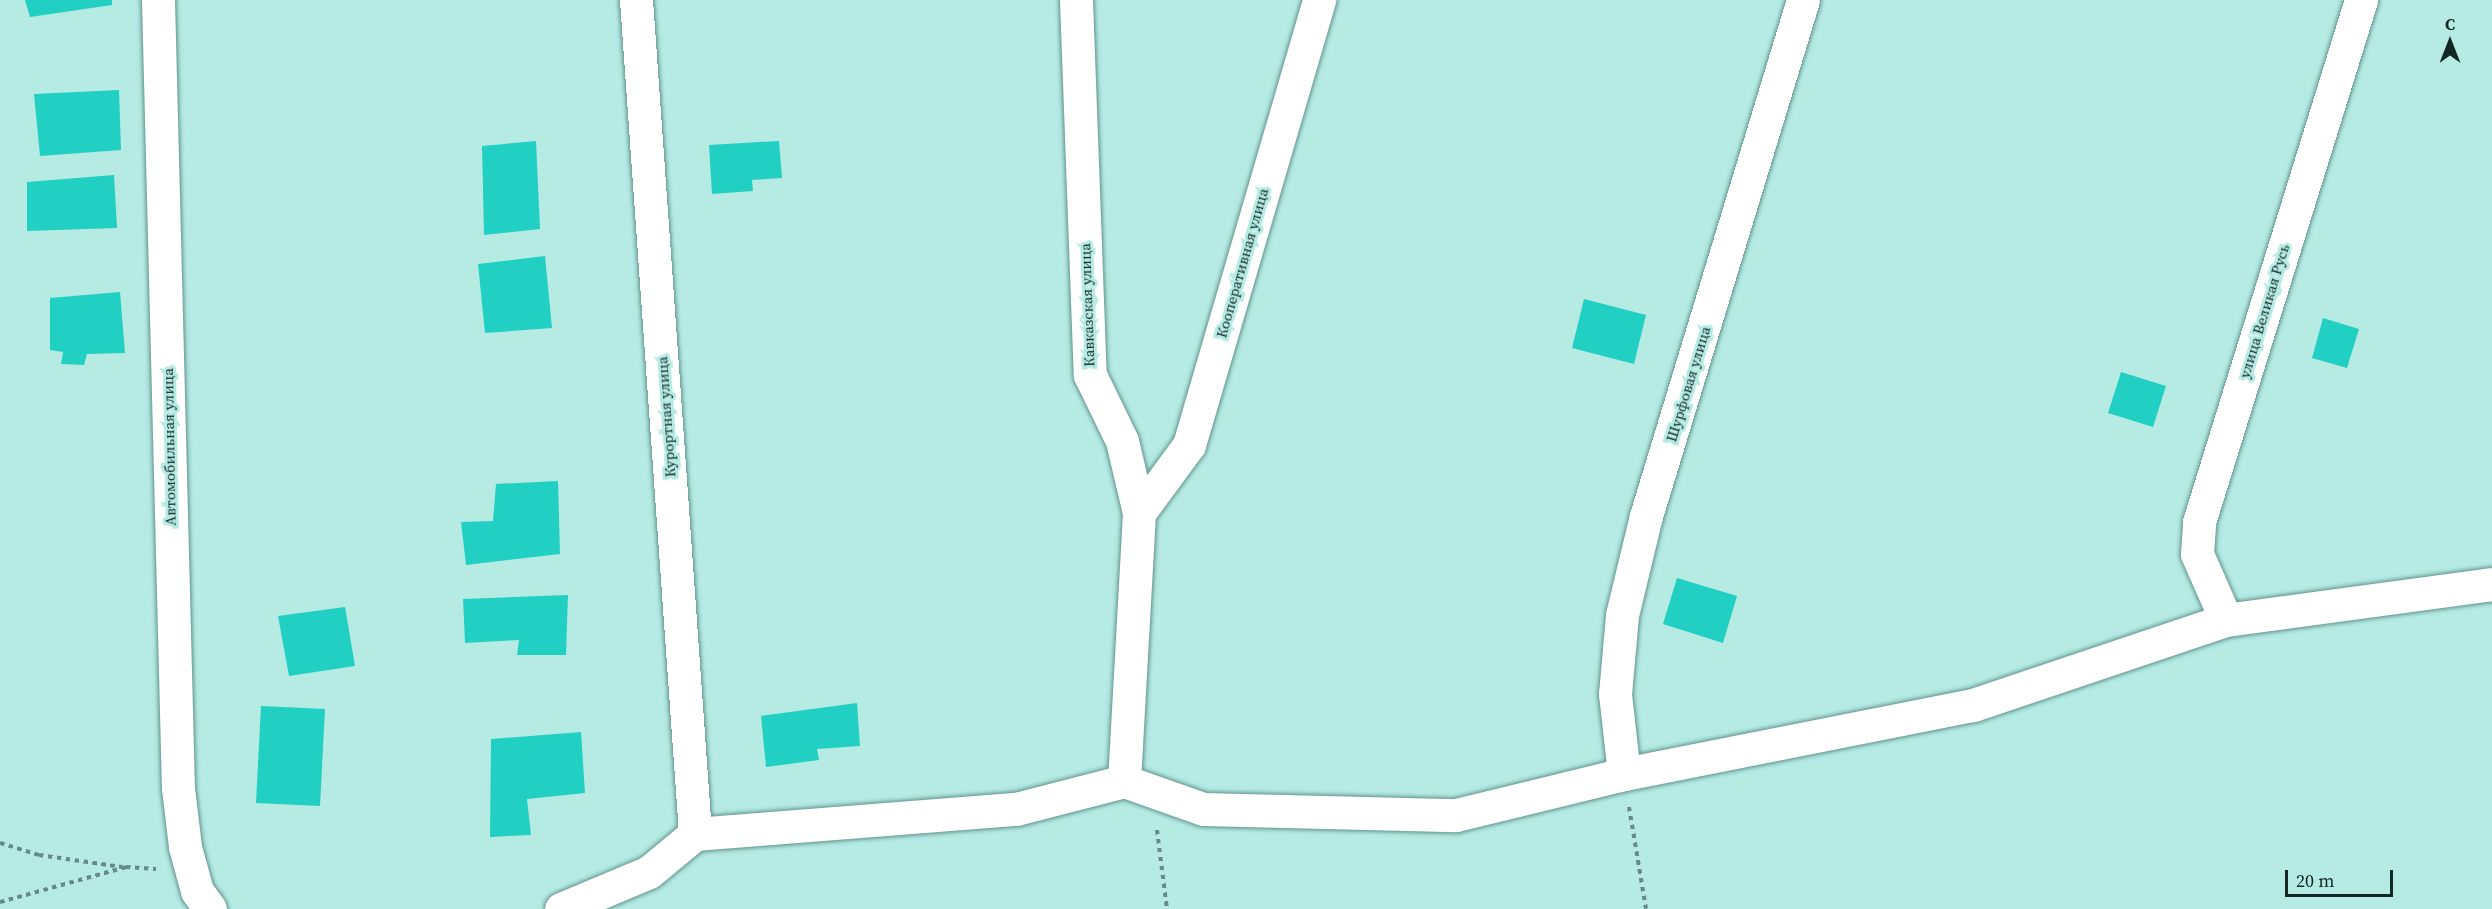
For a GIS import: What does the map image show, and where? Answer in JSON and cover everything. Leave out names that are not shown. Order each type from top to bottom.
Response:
[{"type":"street","name":"Автомобильная улица","points":[[158,0],[178,788],[200,891]]},
{"type":"street","name":"Курортная улица","points":[[636,0],[695,834]]},
{"type":"street","name":"Кавказская улица","points":[[1076,0],[1090,375],[1122,441],[1139,513],[1137,788]]},
{"type":"street","name":"Кооперативная улица","points":[[1139,513],[1189,445],[1320,0]]},
{"type":"street","name":"Шурфовая улица","points":[[1624,774],[1615,694],[1622,615],[1646,516],[1803,0]]},
{"type":"street","name":"улица Великая Русь","points":[[2226,620],[2197,554],[2199,522],[2361,0]]},
{"type":"street","points":[[561,909],[649,872],[695,834],[1016,809],[1137,788],[1203,809],[1456,816],[1624,774],[1974,705],[2226,620],[2492,584]]},
{"type":"path","points":[[1624,774],[1646,909]]},
{"type":"path","points":[[1137,788],[1167,909]]},
{"type":"path","points":[[0,843],[126,867],[200,891]]},
{"type":"path","points":[[0,902],[126,867]]},
{"type":"building","points":[[25,0],[112,0],[112,5],[30,17]]},
{"type":"building","points":[[119,90],[121,150],[40,156],[34,94]]},
{"type":"building","points":[[536,141],[540,229],[484,235],[482,146]]},
{"type":"building","points":[[779,141],[782,178],[752,180],[753,191],[712,194],[709,145]]},
{"type":"building","points":[[114,175],[117,228],[27,231],[27,182]]},
{"type":"building","points":[[545,256],[552,328],[485,333],[478,264]]},
{"type":"building","points":[[120,292],[125,353],[87,354],[84,365],[61,364],[63,352],[50,350],[50,298]]},
{"type":"building","points":[[1584,299],[1646,315],[1634,364],[1572,348]]},
{"type":"building","points":[[2323,318],[2359,329],[2347,368],[2312,358]]},
{"type":"building","points":[[2121,372],[2166,386],[2153,427],[2108,413]]},
{"type":"building","points":[[558,481],[560,554],[466,565],[461,522],[493,521],[496,484]]},
{"type":"building","points":[[1677,578],[1737,596],[1723,643],[1663,624]]},
{"type":"building","points":[[568,595],[566,655],[517,655],[519,640],[465,643],[463,599]]},
{"type":"building","points":[[345,607],[355,666],[289,676],[278,616]]},
{"type":"building","points":[[857,703],[860,746],[817,749],[819,760],[766,767],[761,716]]},
{"type":"building","points":[[261,706],[325,709],[320,806],[256,803]]},
{"type":"building","points":[[581,732],[585,793],[527,799],[531,835],[490,837],[491,739]]}]
